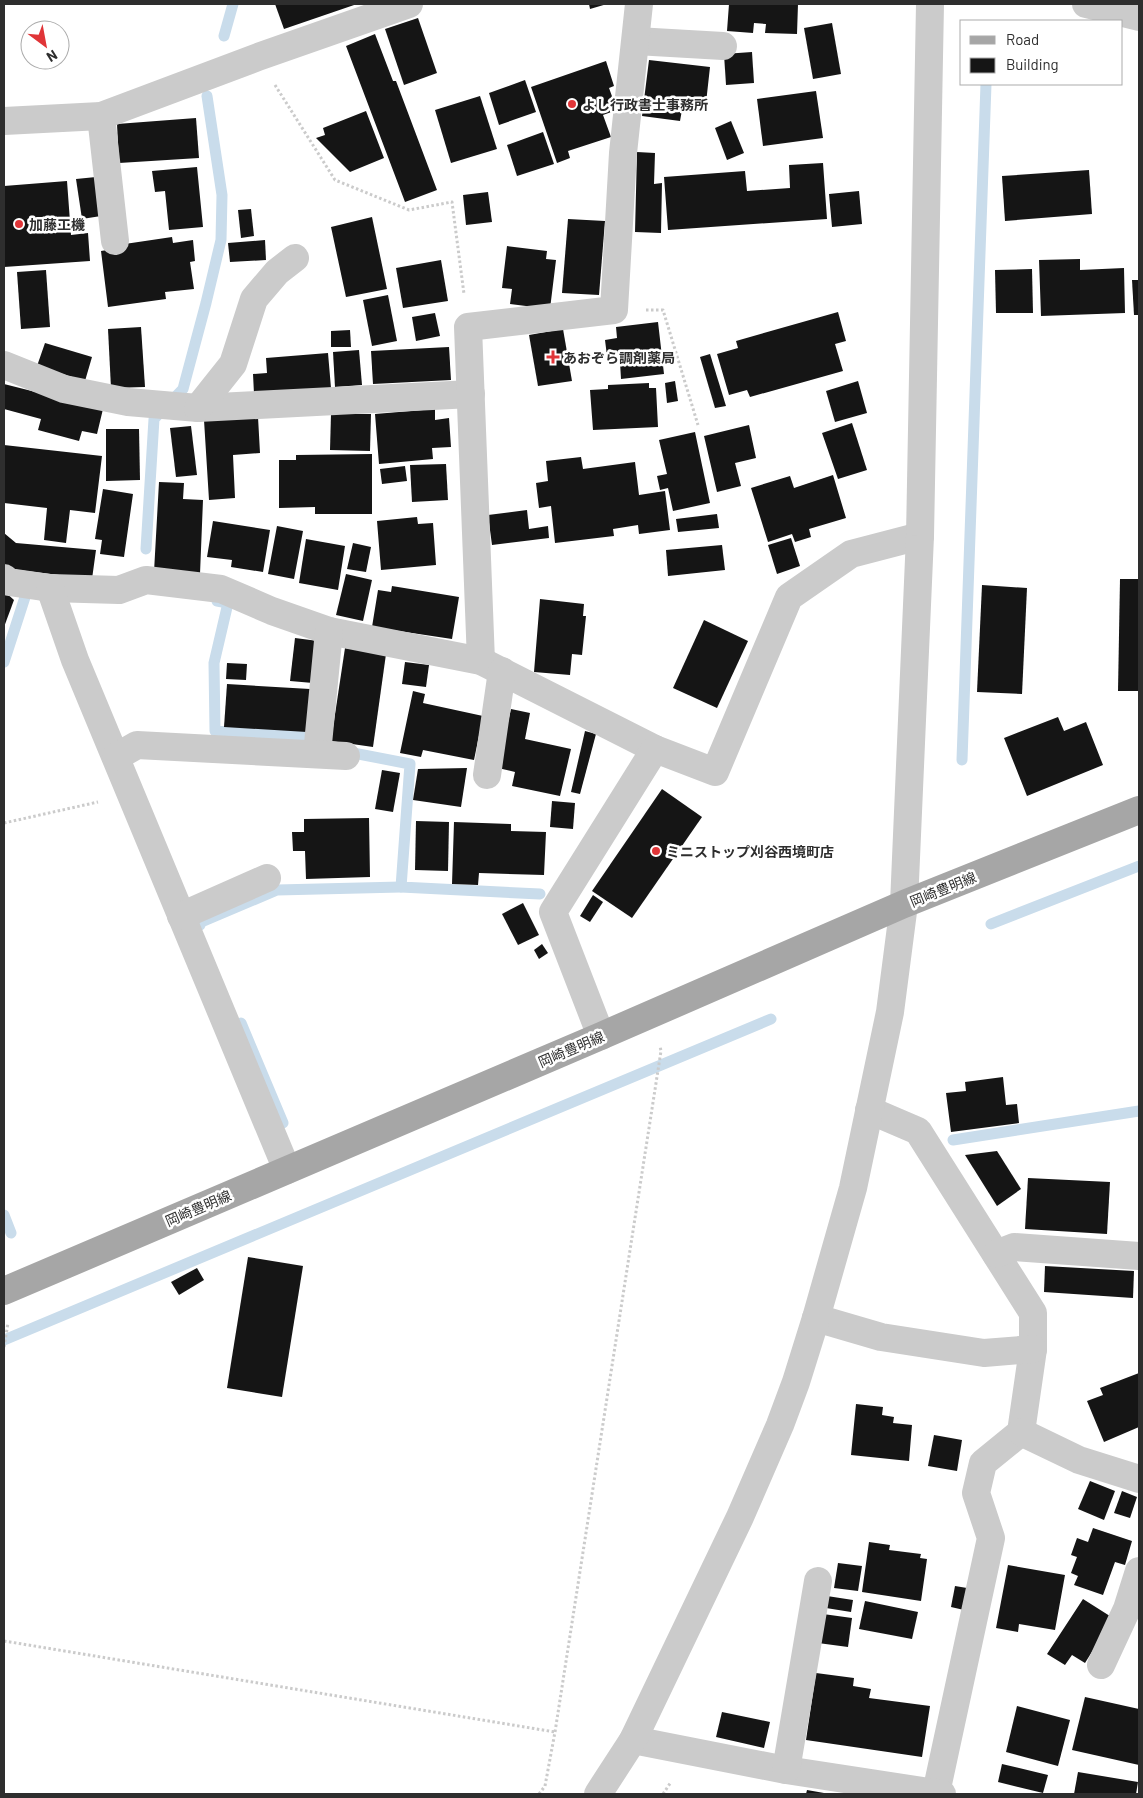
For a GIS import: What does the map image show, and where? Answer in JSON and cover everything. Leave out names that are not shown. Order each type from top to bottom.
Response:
[{"type":"main road","name":"岡崎豊明線","points":[[4,1291],[601,1036],[904,904],[1139,810]]},
{"type":"street","points":[[4,121],[101,116],[258,57],[408,4]]},
{"type":"street","points":[[487,775],[491,666],[471,394],[468,327],[614,310],[622,153],[639,4]]},
{"type":"street","points":[[598,1794],[634,1740],[740,1516],[772,1444],[796,1382],[853,1188],[890,1012],[904,904],[920,536],[930,4]]},
{"type":"street","points":[[1086,4],[1139,17]]},
{"type":"street","points":[[636,41],[723,46]]},
{"type":"street","points":[[101,116],[115,240]]},
{"type":"street","points":[[196,408],[233,364],[254,299],[277,272],[295,258]]},
{"type":"street","points":[[4,365],[64,389],[138,403],[196,408],[471,394]]},
{"type":"street","points":[[4,578],[9,582],[50,588],[119,590],[146,580],[221,589],[272,611],[329,631],[491,666],[656,749],[716,772],[789,597],[851,554],[920,536]]},
{"type":"street","points":[[50,588],[75,660],[287,1170]]},
{"type":"street","points":[[318,754],[329,631]]},
{"type":"street","points":[[116,757],[137,745],[346,756]]},
{"type":"street","points":[[601,1036],[554,912],[656,749]]},
{"type":"street","points":[[181,916],[267,878]]},
{"type":"street","points":[[634,1740],[786,1770],[939,1794],[991,1538],[976,1493],[983,1463],[1021,1432],[1033,1349],[1033,1313],[918,1131],[869,1110]]},
{"type":"street","points":[[996,1254],[1014,1247],[1139,1256]]},
{"type":"street","points":[[816,1318],[881,1337],[984,1353],[1033,1349]]},
{"type":"street","points":[[1021,1432],[1079,1460],[1139,1480]]},
{"type":"street","points":[[1102,1666],[1127,1609],[1139,1571]]},
{"type":"street","points":[[786,1770],[818,1581]]},
{"type":"path","points":[[258,57],[335,180],[409,210],[452,202],[468,327]]},
{"type":"path","points":[[614,310],[663,310],[698,425]]},
{"type":"path","points":[[4,823],[131,794]]},
{"type":"path","points":[[539,1794],[544,1786],[555,1732],[662,1051],[650,1014]]},
{"type":"path","points":[[4,1347],[8,1320]]},
{"type":"path","points":[[4,1641],[555,1732]]},
{"type":"building","points":[[275,4],[357,4],[284,29]]},
{"type":"building","points":[[589,4],[607,4],[590,9]]},
{"type":"building","points":[[729,4],[798,4],[797,34],[765,33],[766,24],[754,23],[753,33],[727,31]]},
{"type":"building","points":[[418,18],[437,73],[404,85],[385,29]]},
{"type":"building","points":[[832,23],[841,74],[813,79],[804,28]]},
{"type":"building","points":[[375,34],[393,81],[396,81],[437,190],[405,202],[346,46]]},
{"type":"building","points":[[752,52],[754,83],[726,85],[724,54]]},
{"type":"building","points":[[649,60],[710,67],[705,112],[682,110],[680,121],[642,116]]},
{"type":"building","points":[[606,61],[614,86],[609,88],[617,110],[603,115],[611,137],[568,151],[570,158],[557,163],[531,87]]},
{"type":"building","points":[[525,80],[536,112],[499,125],[489,93]]},
{"type":"building","points":[[816,91],[823,138],[763,146],[757,99]]},
{"type":"building","points":[[480,96],[497,149],[451,163],[435,110]]},
{"type":"building","points":[[366,111],[384,158],[350,172],[316,138],[325,135],[323,128]]},
{"type":"building","points":[[196,118],[199,158],[119,163],[117,124]]},
{"type":"building","points":[[731,121],[744,153],[727,160],[715,128]]},
{"type":"building","points":[[543,132],[554,164],[517,176],[507,145]]},
{"type":"building","points":[[637,152],[655,153],[654,184],[662,183],[661,233],[635,232]]},
{"type":"building","points":[[823,163],[827,219],[668,230],[664,177],[745,171],[747,191],[790,188],[789,165]]},
{"type":"building","points":[[197,167],[203,227],[169,230],[165,191],[155,192],[152,171]]},
{"type":"building","points":[[1089,170],[1092,214],[1005,221],[1002,176]]},
{"type":"building","points":[[96,177],[101,216],[82,219],[76,179]]},
{"type":"building","points":[[67,181],[71,235],[88,233],[90,261],[4,267],[4,186]]},
{"type":"building","points":[[859,191],[862,224],[832,227],[829,194]]},
{"type":"building","points":[[488,192],[492,222],[466,225],[463,195]]},
{"type":"building","points":[[251,209],[254,236],[241,238],[238,210]]},
{"type":"building","points":[[372,217],[387,289],[346,297],[331,227]]},
{"type":"building","points":[[568,219],[605,221],[599,295],[562,293]]},
{"type":"building","points":[[172,237],[173,243],[193,240],[195,261],[190,262],[194,289],[165,292],[166,299],[108,307],[101,251],[119,248],[118,245]]},
{"type":"building","points":[[265,240],[266,260],[230,262],[228,243]]},
{"type":"building","points":[[507,246],[547,251],[546,259],[556,260],[550,309],[510,304],[512,289],[502,288]]},
{"type":"building","points":[[1080,259],[1080,270],[1124,268],[1125,313],[1041,316],[1039,260]]},
{"type":"building","points":[[441,260],[448,301],[403,308],[396,268]]},
{"type":"building","points":[[1032,269],[1033,313],[996,313],[995,270]]},
{"type":"building","points":[[46,270],[50,327],[21,329],[17,272]]},
{"type":"building","points":[[1132,280],[1139,280],[1139,315],[1134,315]]},
{"type":"building","points":[[388,295],[397,341],[372,346],[363,300]]},
{"type":"building","points":[[838,312],[846,341],[835,344],[843,371],[750,397],[747,390],[729,395],[717,354],[738,348],[736,341]]},
{"type":"building","points":[[435,313],[440,336],[416,341],[412,317]]},
{"type":"building","points":[[658,322],[664,374],[621,379],[620,362],[608,364],[605,340],[617,338],[616,327]]},
{"type":"building","points":[[141,327],[145,387],[111,388],[108,329]]},
{"type":"building","points":[[563,329],[572,381],[538,386],[529,335]]},
{"type":"building","points":[[350,330],[351,347],[331,347],[331,331]]},
{"type":"building","points":[[45,343],[92,357],[85,381],[37,366]]},
{"type":"building","points":[[449,347],[451,380],[373,384],[371,351]]},
{"type":"building","points":[[359,350],[362,385],[335,387],[333,352]]},
{"type":"building","points":[[328,353],[331,388],[254,394],[253,374],[267,373],[266,358]]},
{"type":"building","points":[[710,354],[726,406],[715,408],[700,357]]},
{"type":"building","points":[[675,381],[678,401],[667,403],[665,383]]},
{"type":"building","points":[[858,381],[867,413],[835,422],[826,391]]},
{"type":"building","points":[[649,383],[649,388],[656,388],[658,427],[593,430],[590,390],[608,389],[608,385]]},
{"type":"building","points":[[4,384],[103,409],[97,434],[82,431],[79,441],[38,430],[41,419],[4,409]]},
{"type":"building","points":[[435,409],[435,420],[449,418],[451,447],[432,448],[433,459],[379,464],[375,414]]},
{"type":"building","points":[[331,414],[371,414],[370,451],[330,450]]},
{"type":"building","points":[[258,417],[260,453],[233,455],[235,498],[209,500],[204,420]]},
{"type":"building","points":[[852,423],[867,470],[838,479],[822,433]]},
{"type":"building","points":[[749,425],[756,458],[735,463],[741,486],[717,492],[704,436]]},
{"type":"building","points":[[191,426],[197,475],[176,477],[170,428]]},
{"type":"building","points":[[106,429],[139,429],[140,480],[106,481]]},
{"type":"building","points":[[695,432],[710,503],[673,511],[668,488],[660,490],[657,476],[667,474],[659,440]]},
{"type":"building","points":[[4,445],[102,456],[95,513],[70,510],[66,543],[44,540],[47,508],[4,503]]},
{"type":"building","points":[[372,454],[372,514],[315,514],[315,507],[279,508],[279,460],[296,460],[296,455]]},
{"type":"building","points":[[581,457],[583,469],[635,462],[639,495],[665,491],[670,530],[639,534],[638,525],[613,529],[614,536],[555,543],[551,506],[539,508],[536,483],[548,481],[546,461]]},
{"type":"building","points":[[446,464],[448,500],[412,502],[410,465]]},
{"type":"building","points":[[405,466],[407,481],[382,484],[380,469]]},
{"type":"building","points":[[833,475],[846,518],[809,529],[811,537],[795,542],[792,534],[768,542],[751,488],[790,476],[794,488]]},
{"type":"building","points":[[159,482],[184,483],[183,499],[203,500],[200,574],[154,572]]},
{"type":"building","points":[[103,489],[133,494],[124,557],[100,554],[102,540],[95,539]]},
{"type":"building","points":[[527,510],[529,529],[548,526],[549,538],[492,545],[488,515]]},
{"type":"building","points":[[717,514],[719,528],[678,532],[676,519]]},
{"type":"building","points":[[417,517],[418,524],[433,523],[436,565],[381,570],[377,521]]},
{"type":"building","points":[[213,521],[270,530],[263,572],[231,567],[232,560],[207,557]]},
{"type":"building","points":[[277,526],[303,531],[294,579],[268,574]]},
{"type":"building","points":[[4,533],[16,543],[96,550],[92,579],[10,569],[4,564]]},
{"type":"building","points":[[791,538],[800,566],[777,574],[768,545]]},
{"type":"building","points":[[306,539],[345,546],[338,590],[299,583]]},
{"type":"building","points":[[353,543],[371,547],[366,572],[347,569]]},
{"type":"building","points":[[722,545],[725,570],[668,576],[666,550]]},
{"type":"building","points":[[346,574],[372,580],[363,621],[336,615]]},
{"type":"building","points":[[1120,579],[1139,579],[1139,691],[1118,691]]},
{"type":"building","points":[[982,585],[1027,588],[1022,694],[977,692]]},
{"type":"building","points":[[392,586],[459,597],[452,639],[372,627],[378,590],[391,592]]},
{"type":"building","points":[[4,591],[14,600],[4,627]]},
{"type":"building","points":[[540,599],[584,604],[583,616],[586,616],[582,655],[572,654],[570,675],[534,672]]},
{"type":"building","points":[[704,620],[748,641],[717,708],[673,688]]},
{"type":"building","points":[[295,638],[318,641],[313,683],[290,681]]},
{"type":"building","points":[[345,648],[386,654],[373,747],[331,741]]},
{"type":"building","points":[[405,662],[429,665],[426,687],[402,684]]},
{"type":"building","points":[[227,663],[247,664],[246,680],[226,679]]},
{"type":"building","points":[[227,684],[310,689],[307,732],[224,727]]},
{"type":"building","points":[[413,691],[425,694],[423,703],[483,716],[474,760],[423,750],[421,757],[400,753]]},
{"type":"building","points":[[511,709],[530,713],[525,739],[571,749],[560,796],[512,786],[515,772],[498,768]]},
{"type":"building","points":[[1058,717],[1064,731],[1086,722],[1103,765],[1027,796],[1004,738]]},
{"type":"building","points":[[585,731],[596,734],[580,794],[571,792]]},
{"type":"building","points":[[467,768],[461,807],[413,800],[418,769]]},
{"type":"building","points":[[382,770],[400,773],[393,812],[375,809]]},
{"type":"building","points":[[662,789],[702,817],[632,918],[592,891]]},
{"type":"building","points":[[552,801],[575,803],[573,829],[550,827]]},
{"type":"building","points":[[369,818],[370,877],[306,879],[305,851],[293,851],[292,832],[304,832],[304,819]]},
{"type":"building","points":[[416,821],[449,822],[448,871],[415,870]]},
{"type":"building","points":[[454,822],[511,824],[511,831],[546,832],[544,875],[479,873],[478,885],[452,884]]},
{"type":"building","points":[[593,895],[603,902],[590,922],[580,916]]},
{"type":"building","points":[[523,903],[539,935],[518,945],[502,914]]},
{"type":"building","points":[[542,944],[548,953],[539,959],[534,950]]},
{"type":"building","points":[[1003,1077],[1006,1105],[1017,1104],[1019,1123],[951,1132],[946,1093],[966,1091],[965,1082]]},
{"type":"building","points":[[997,1151],[1021,1189],[997,1206],[965,1155]]},
{"type":"building","points":[[1028,1178],[1110,1182],[1107,1234],[1025,1229]]},
{"type":"building","points":[[248,1257],[303,1266],[282,1397],[227,1388]]},
{"type":"building","points":[[1045,1266],[1134,1271],[1133,1298],[1044,1292]]},
{"type":"building","points":[[197,1268],[204,1280],[179,1295],[171,1282]]},
{"type":"building","points":[[1139,1373],[1139,1427],[1104,1442],[1087,1401],[1103,1395],[1100,1388]]},
{"type":"building","points":[[856,1404],[883,1407],[882,1415],[894,1417],[893,1423],[912,1425],[909,1461],[851,1455]]},
{"type":"building","points":[[934,1435],[962,1440],[957,1471],[928,1466]]},
{"type":"building","points":[[1090,1481],[1115,1491],[1104,1520],[1078,1509]]},
{"type":"building","points":[[1122,1491],[1137,1497],[1130,1518],[1114,1513]]},
{"type":"building","points":[[1093,1528],[1132,1541],[1125,1565],[1115,1562],[1103,1595],[1074,1585],[1078,1576],[1071,1573],[1077,1557],[1071,1555],[1077,1538],[1088,1542]]},
{"type":"building","points":[[869,1542],[890,1545],[889,1550],[921,1554],[920,1558],[927,1559],[921,1601],[862,1592]]},
{"type":"building","points":[[838,1563],[862,1566],[858,1591],[834,1588]]},
{"type":"building","points":[[1008,1565],[1065,1575],[1055,1630],[1019,1624],[1018,1632],[996,1628]]},
{"type":"building","points":[[955,1586],[967,1588],[964,1610],[951,1607]]},
{"type":"building","points":[[827,1596],[853,1600],[851,1612],[826,1608]]},
{"type":"building","points":[[1083,1599],[1113,1618],[1085,1663],[1072,1655],[1065,1665],[1047,1654]]},
{"type":"building","points":[[865,1601],[918,1612],[912,1639],[859,1629]]},
{"type":"building","points":[[823,1614],[852,1618],[848,1647],[818,1643]]},
{"type":"building","points":[[816,1673],[854,1678],[853,1686],[871,1689],[869,1698],[930,1706],[922,1757],[806,1740]]},
{"type":"building","points":[[1085,1697],[1139,1709],[1139,1765],[1072,1750]]},
{"type":"building","points":[[1017,1706],[1070,1720],[1058,1766],[1006,1752]]},
{"type":"building","points":[[722,1712],[770,1722],[764,1748],[716,1737]]},
{"type":"building","points":[[1002,1764],[1048,1775],[1043,1793],[998,1782]]},
{"type":"building","points":[[1078,1772],[1138,1782],[1136,1794],[1074,1794]]},
{"type":"building","points":[[807,1790],[824,1793],[824,1794],[806,1794]]},
{"type":"waterway","points":[[224,36],[233,4]]},
{"type":"waterway","points":[[962,760],[986,85]]},
{"type":"waterway","points":[[146,549],[154,419],[183,389],[221,240],[222,195],[207,96]]},
{"type":"waterway","points":[[4,662],[26,594]]},
{"type":"waterway","points":[[217,601],[228,603],[214,663],[215,731],[306,736]]},
{"type":"waterway","points":[[348,752],[410,764],[401,887],[540,894]]},
{"type":"waterway","points":[[991,924],[1139,866]]},
{"type":"waterway","points":[[200,925],[199,923],[277,890],[401,887]]},
{"type":"waterway","points":[[4,1340],[771,1019]]},
{"type":"waterway","points":[[241,1023],[283,1123]]},
{"type":"waterway","points":[[953,1140],[1139,1111]]},
{"type":"waterway","points":[[4,1215],[11,1233]]},
{"type":"place","name":"よし行政書士事務所","points":[[572,104]]},
{"type":"place","name":"加藤工機","points":[[19,224]]},
{"type":"place","name":"あおぞら調剤薬局","points":[[553,357]]},
{"type":"place","name":"ミニストップ刈谷西境町店","points":[[656,851]]}]
